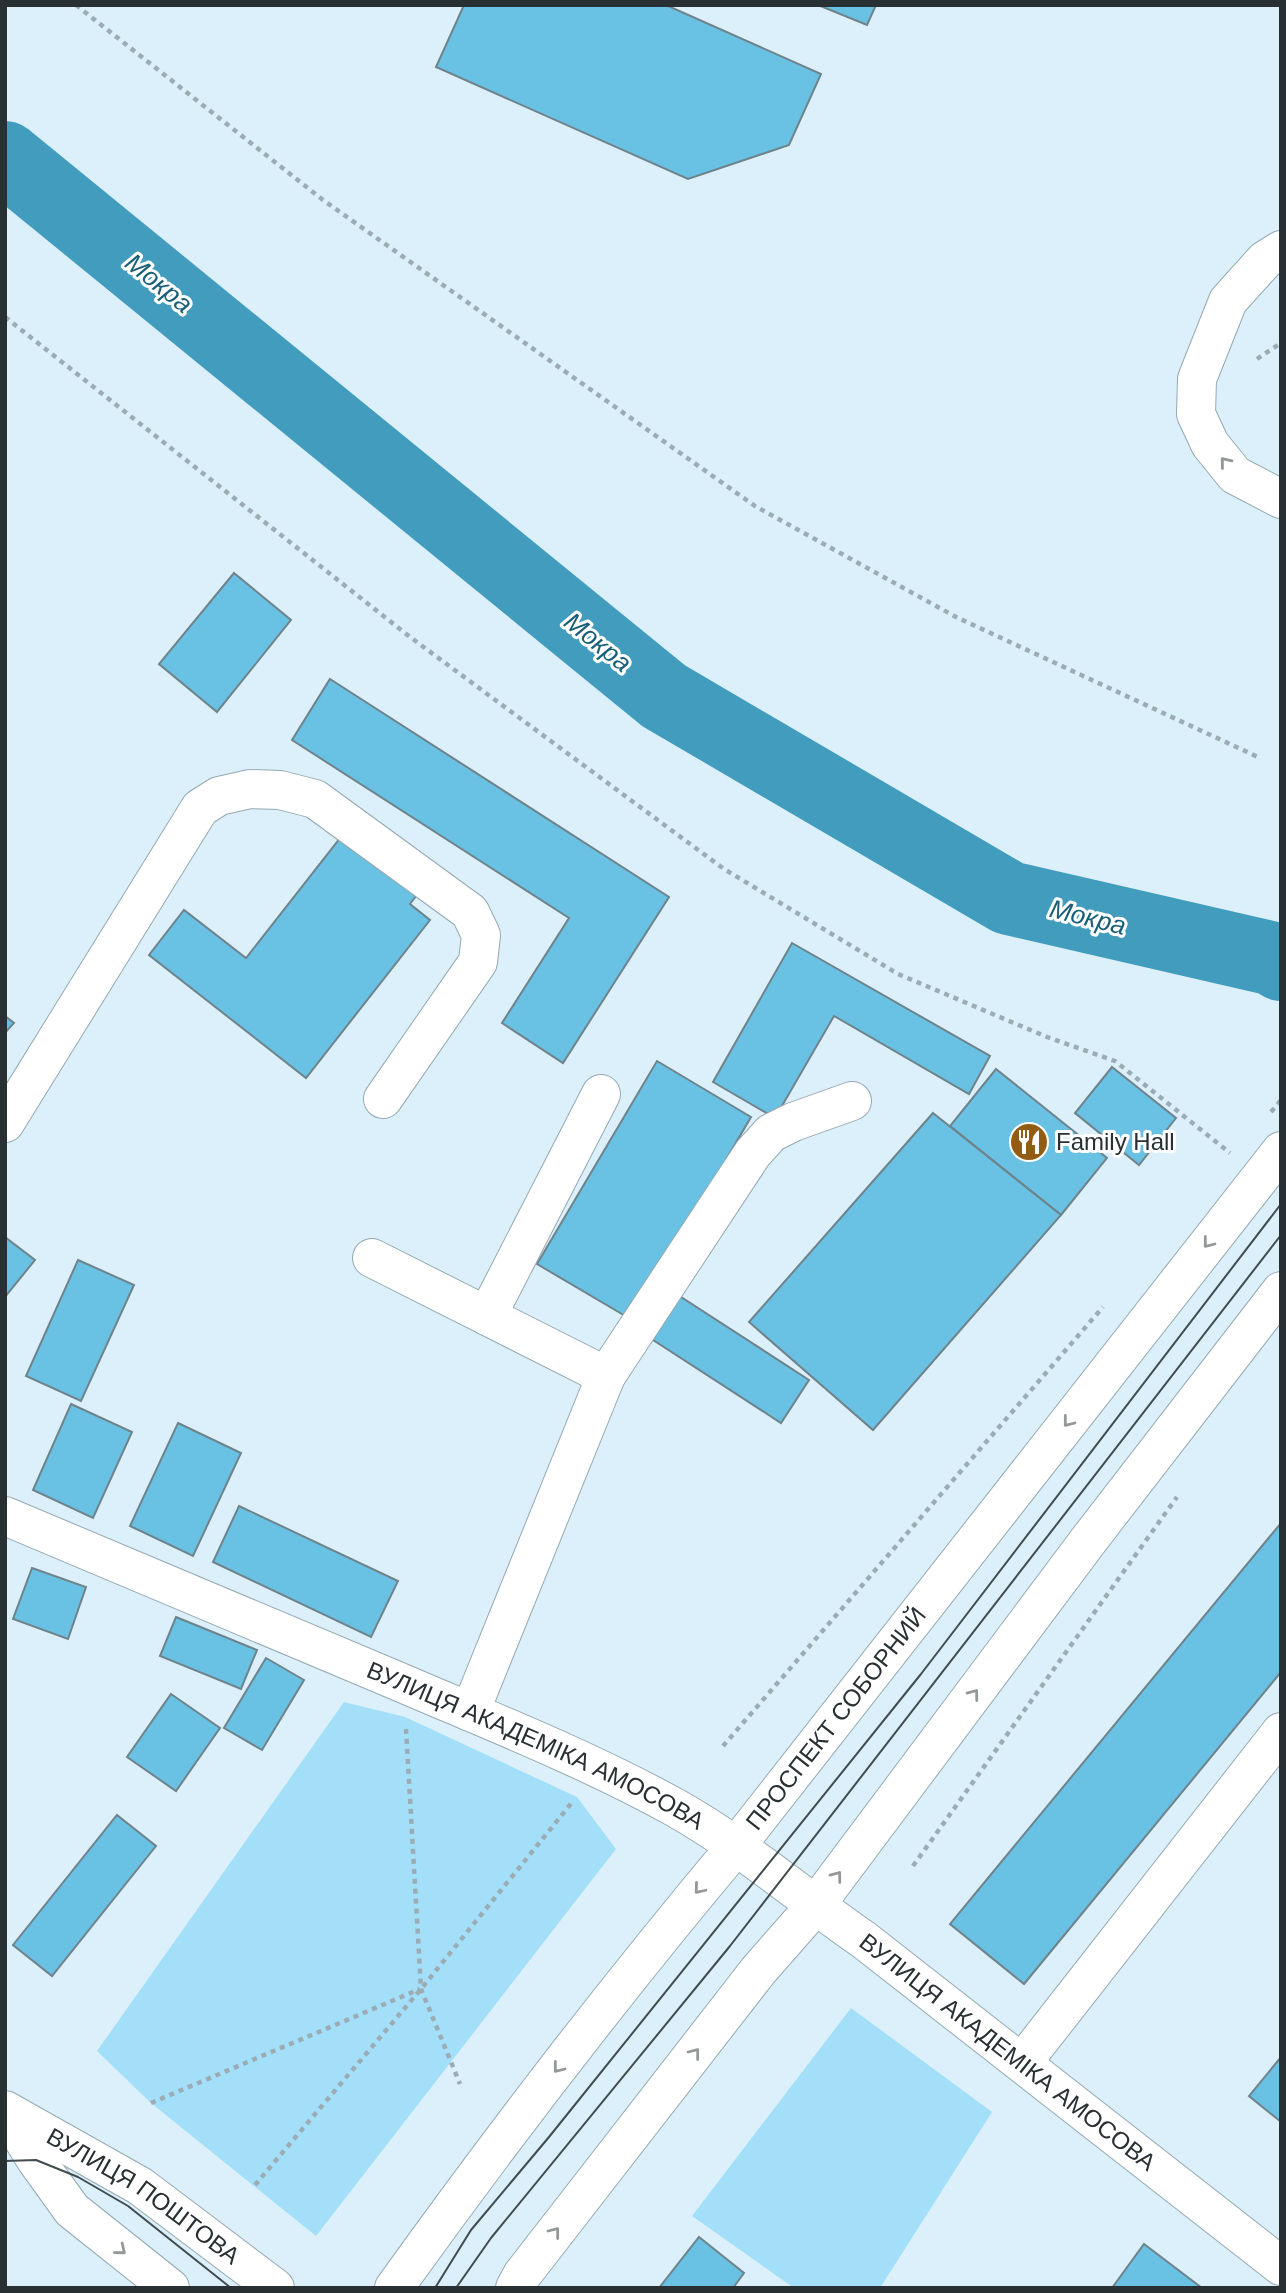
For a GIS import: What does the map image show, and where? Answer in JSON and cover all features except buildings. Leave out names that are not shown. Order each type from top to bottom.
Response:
[{"type":"main road","points":[[1281,250],[1265,260],[1228,301],[1197,379],[1196,414],[1210,444],[1235,475],[1281,499]]},
{"type":"main road","points":[[5,1123],[200,808],[219,796],[250,789],[280,790],[315,799],[470,912],[481,935],[478,962],[383,1099]]},
{"type":"main road","points":[[488,1316],[601,1094]]},
{"type":"main road","points":[[470,1712],[607,1376],[752,1153],[771,1133],[816,1112],[852,1101]]},
{"type":"main road","name":"ПРОСПЕКТ СОБОРНИЙ","points":[[394,2288],[481,2166],[681,1911],[737,1845],[1239,1176],[1281,1151]]},
{"type":"main road","points":[[372,1258],[607,1376]]},
{"type":"main road","points":[[515,2288],[522,2275],[758,1971],[815,1906],[1088,1541],[1281,1291]]},
{"type":"main road","name":"ВУЛИЦЯ АКАДЕМІКА АМОСОВА","points":[[5,1516],[470,1712],[607,1773],[674,1807],[737,1845],[783,1878],[815,1906],[864,1940],[1281,2266]]},
{"type":"main road","points":[[1022,2063],[1281,1732]]},
{"type":"main road","points":[[5,2110],[21,2167],[170,2288]]},
{"type":"main road","name":"ВУЛИЦЯ ПОШТОВА","points":[[5,2110],[140,2186],[275,2288]]},
{"type":"main road","points":[[21,2167],[87,2157]]},
{"type":"path","points":[[76,5],[323,200],[755,506],[956,617],[1258,757]]},
{"type":"path","points":[[5,317],[410,637],[724,869],[898,974],[1047,1037],[1115,1061],[1234,1155],[1239,1176]]},
{"type":"path","points":[[1257,359],[1281,343]]},
{"type":"path","points":[[723,1746],[1106,1304]]},
{"type":"path","points":[[913,1866],[1185,1487]]},
{"type":"path","points":[[405,1717],[421,1989],[460,2084]]},
{"type":"path","points":[[255,2185],[421,1989],[577,1797]]},
{"type":"path","points":[[151,2103],[421,1989]]},
{"type":"shaded area","points":[[344,1702],[405,1717],[577,1797],[616,1849],[316,2236],[151,2103],[97,2051]]},
{"type":"shaded area","points":[[851,2008],[992,2112],[880,2288],[794,2288],[692,2216]]},
{"type":"waterway","name":"Мокра","points":[[5,158],[664,696],[1009,898],[1274,959],[1281,964]]},
{"type":"tram line","points":[[435,2288],[471,2230],[549,2137],[921,1674],[1281,1204]]},
{"type":"tram line","points":[[456,2288],[491,2238],[730,1946],[1281,1235]]},
{"type":"tram line","points":[[5,2161],[36,2160],[78,2177],[128,2206],[231,2288]]},
{"type":"place","name":"Family Hall","points":[[1029,1142]]}]
